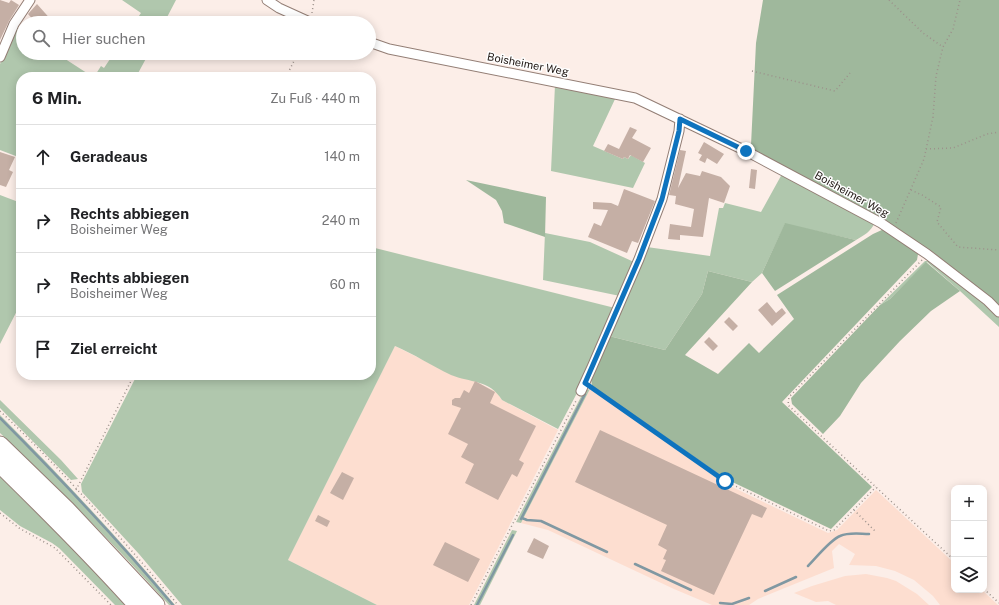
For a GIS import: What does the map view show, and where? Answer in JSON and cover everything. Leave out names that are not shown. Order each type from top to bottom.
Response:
[{"type":"highway","points":[[0,445],[66,509],[156,605]]},
{"type":"highway","points":[[0,464],[57,519],[137,605]]},
{"type":"street","points":[[19,16],[30,0]]},
{"type":"street","points":[[267,0],[279,8],[296,16]]},
{"type":"street","points":[[0,57],[16,21]]},
{"type":"street","name":"Boisheimer Weg","points":[[376,44],[389,49],[635,98],[746,151],[881,222],[927,254],[988,301],[999,312]]},
{"type":"street","points":[[583,387],[639,259],[662,199],[679,131],[680,119]]},
{"type":"path","points":[[312,16],[314,0]]},
{"type":"path","points":[[889,0],[923,33],[943,47]]},
{"type":"path","points":[[893,231],[924,159],[933,117],[936,76],[943,47],[953,30],[960,0]]},
{"type":"path","points":[[288,72],[294,60]]},
{"type":"path","points":[[752,71],[835,91],[850,73]]},
{"type":"path","points":[[926,149],[953,148],[987,134],[999,132]]},
{"type":"path","points":[[911,190],[941,207],[937,222],[958,247],[999,250]]},
{"type":"path","points":[[927,254],[789,397],[788,405],[951,557]]},
{"type":"path","points":[[76,490],[131,380]]},
{"type":"path","points":[[470,605],[583,387],[725,481],[828,531],[834,530],[876,487]]},
{"type":"path","points":[[0,411],[55,466],[130,548],[178,605]]},
{"type":"path","points":[[854,510],[876,532]]},
{"type":"path","points":[[0,513],[19,528],[55,548],[111,605]]},
{"type":"path","points":[[987,591],[999,603]]},
{"type":"shaded area","points":[[395,346],[453,375],[475,381],[497,392],[502,400],[558,430],[469,605],[377,605],[288,560]]},
{"type":"shaded area","points":[[590,389],[724,483],[828,533],[837,530],[876,490],[951,560],[951,593],[985,593],[998,605],[940,605],[933,596],[914,580],[895,571],[876,566],[849,565],[855,554],[839,544],[832,551],[834,568],[758,599],[749,605],[712,605],[674,589],[548,530],[521,523]]},
{"type":"shaded area","points":[[866,574],[896,581],[917,594],[929,605],[836,605],[828,601],[816,602],[794,593],[845,576]]},
{"type":"green space","points":[[122,0],[176,0],[168,16],[139,16],[141,13]]},
{"type":"green space","points":[[763,0],[999,0],[999,308],[934,253],[883,220],[752,149],[756,43]]},
{"type":"green space","points":[[16,29],[16,60],[67,60],[85,72],[16,72],[16,156],[0,150],[0,64]]},
{"type":"green space","points":[[109,60],[145,60],[139,72],[97,72],[101,66],[104,68]]},
{"type":"green space","points":[[555,85],[616,97],[593,146],[623,159],[624,157],[628,159],[631,155],[645,163],[633,188],[551,171]]},
{"type":"green space","points":[[782,174],[875,222],[867,233],[856,240],[785,224],[762,273],[752,282],[708,271],[702,294],[665,350],[609,336],[647,247],[710,256],[719,208],[723,208],[725,203],[761,212]]},
{"type":"green space","points":[[466,180],[546,197],[545,237],[504,223],[502,211],[496,200]]},
{"type":"green space","points":[[0,195],[16,201],[16,313],[0,344]]},
{"type":"green space","points":[[785,223],[856,240],[775,291],[762,273]]},
{"type":"green space","points":[[884,229],[918,254],[917,260],[782,402],[872,487],[831,529],[726,479],[592,386],[591,379],[609,336],[665,350],[702,294],[708,271],[752,282],[685,355],[718,374],[749,343],[759,353],[794,319],[777,295],[873,234]]},
{"type":"green space","points":[[545,233],[590,242],[634,262],[620,296],[543,280]]},
{"type":"green space","points":[[376,248],[615,308],[586,376],[558,429],[502,400],[491,388],[451,375],[395,346],[288,560],[377,605],[182,605],[139,554],[82,492],[81,484],[134,380],[376,380]]},
{"type":"green space","points":[[925,261],[930,261],[980,299],[999,317],[999,327],[927,262],[890,299],[880,305]]},
{"type":"green space","points":[[926,262],[960,291],[931,311],[900,341],[861,383],[840,416],[823,434],[792,404],[791,398],[880,305],[890,299]]},
{"type":"green space","points":[[590,389],[521,523],[516,522],[584,391]]},
{"type":"green space","points":[[0,400],[61,460],[78,479],[71,480],[0,408]]},
{"type":"green space","points":[[0,415],[89,508],[175,605],[169,605],[86,517],[0,433]]},
{"type":"green space","points":[[0,475],[46,519],[126,605],[115,605],[59,548],[20,526],[0,510]]},
{"type":"green space","points":[[512,530],[517,531],[480,605],[474,605]]},
{"type":"building","points":[[0,0],[9,3],[11,0],[19,5],[0,40]]},
{"type":"building","points":[[37,4],[48,16],[30,16],[28,14]]},
{"type":"building","points":[[630,127],[637,130],[632,138],[651,148],[643,162],[630,155],[628,159],[624,157],[623,159],[604,151],[608,144],[619,149]]},
{"type":"building","points":[[704,142],[724,154],[717,164],[707,158],[705,163],[699,160],[702,155],[698,153]]},
{"type":"building","points":[[680,150],[686,151],[678,188],[686,173],[700,176],[702,171],[721,177],[730,186],[724,203],[709,198],[703,237],[680,235],[680,240],[668,239],[670,224],[691,227],[694,209],[675,204],[676,196],[669,195]]},
{"type":"building","points":[[0,152],[15,157],[9,170],[13,172],[6,187],[0,185]]},
{"type":"building","points":[[751,169],[757,170],[755,189],[749,188]]},
{"type":"building","points":[[624,189],[655,201],[638,243],[632,241],[627,253],[588,237],[594,223],[601,226],[608,210],[593,209],[593,202],[611,203],[618,206]]},
{"type":"building","points":[[767,302],[776,313],[782,308],[786,313],[772,326],[758,310]]},
{"type":"building","points":[[729,317],[738,326],[733,331],[724,322]]},
{"type":"building","points":[[709,337],[718,346],[713,351],[704,342]]},
{"type":"building","points":[[475,381],[495,392],[490,403],[536,426],[519,460],[524,463],[517,477],[512,474],[498,500],[465,483],[474,464],[461,457],[468,444],[448,434],[461,408],[452,405],[452,400],[455,398],[460,398],[464,390],[469,393]]},
{"type":"building","points":[[600,430],[767,508],[762,518],[752,514],[714,595],[661,571],[666,560],[663,559],[667,550],[658,545],[667,525],[575,482]]},
{"type":"building","points":[[342,472],[354,478],[343,500],[330,493]]},
{"type":"building","points":[[318,515],[330,521],[327,527],[315,521]]},
{"type":"building","points":[[534,538],[549,546],[543,559],[527,552]]},
{"type":"building","points":[[445,542],[480,559],[468,582],[433,565]]},
{"type":"waterway","points":[[521,519],[585,394]]},
{"type":"waterway","points":[[0,418],[45,463],[173,605]]},
{"type":"waterway","points":[[522,518],[541,521],[607,552]]},
{"type":"waterway","points":[[808,566],[836,538],[851,534],[869,534]]},
{"type":"waterway","points":[[477,605],[513,535]]},
{"type":"waterway","points":[[635,564],[691,590]]},
{"type":"waterway","points":[[765,591],[796,577]]},
{"type":"waterway","points":[[720,603],[732,604],[749,598]]},
{"type":"route","points":[[725,481],[585,383],[639,259],[662,199],[679,131],[680,119],[746,151]]}]
